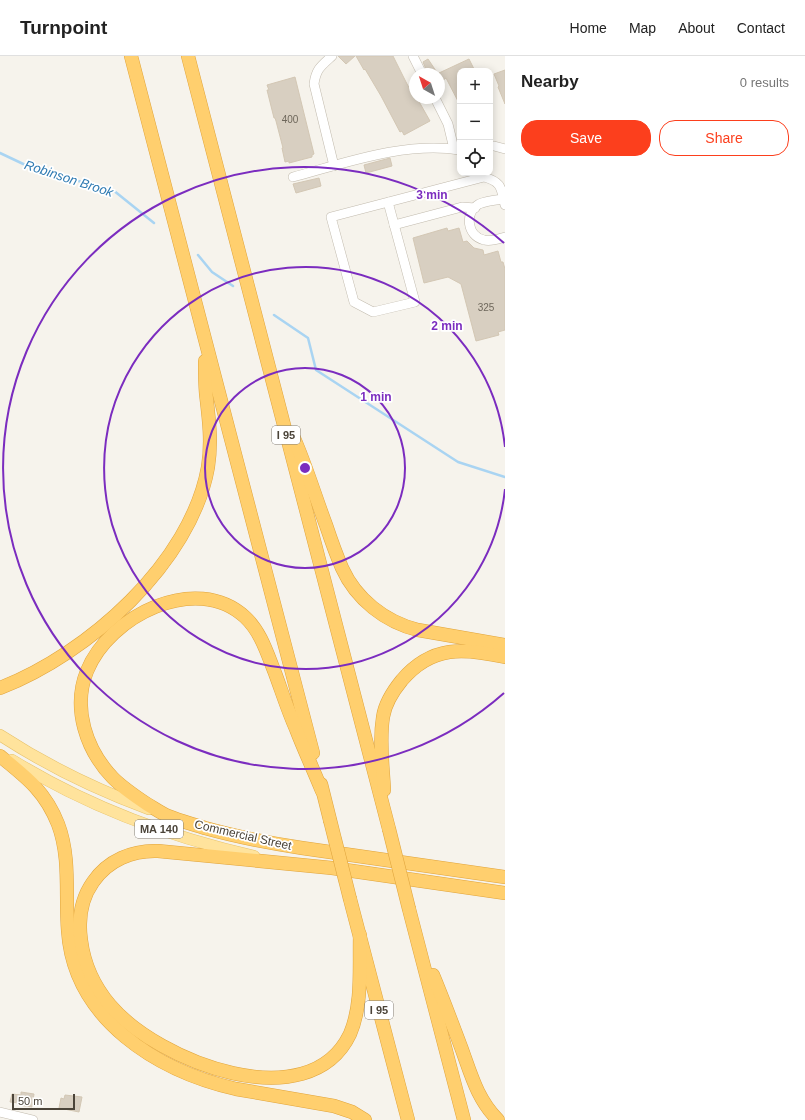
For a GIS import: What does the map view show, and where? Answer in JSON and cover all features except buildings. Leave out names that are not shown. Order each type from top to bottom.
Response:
[{"type":"highway","name":"I 95","points":[[131,56],[408,1120]]},
{"type":"highway","name":"I 95","points":[[188,56],[464,1120]]},
{"type":"highway","points":[[0,688],[52,663],[76,647],[105,624],[126,605],[146,583],[170,553],[187,527],[202,492],[210,456],[210,431],[206,393],[203,333]]},
{"type":"highway","points":[[275,392],[302,457],[342,568],[351,584],[363,599],[387,618],[407,627],[505,645]]},
{"type":"highway","points":[[168,816],[128,791],[112,777],[100,762],[85,733],[82,718],[81,698],[83,682],[89,666],[98,651],[111,636],[125,624],[143,613],[160,605],[179,601],[203,600],[224,604],[242,615],[253,626],[263,643],[296,732],[322,791]]},
{"type":"highway","points":[[385,814],[381,728],[387,705],[397,686],[418,665],[438,654],[451,652],[472,652],[505,657]]},
{"type":"highway","points":[[0,754],[38,789],[51,808],[63,841],[66,857],[68,930],[69,943],[74,963],[88,996],[112,1025],[128,1039],[157,1058],[174,1068],[206,1081],[244,1091],[334,1106],[352,1112],[365,1120]]},
{"type":"highway","name":"Commercial Street","points":[[168,816],[219,832],[272,843],[505,878]]},
{"type":"highway","points":[[332,868],[158,851],[138,852],[124,857],[111,864],[98,875],[89,888],[83,901],[80,912],[80,930],[82,948],[88,967],[98,989],[113,1009],[138,1032],[168,1051],[203,1067],[227,1075],[259,1080],[291,1080],[307,1076],[326,1065],[340,1051],[351,1033],[359,996],[360,935]]},
{"type":"highway","name":"Commercial Street","points":[[332,868],[505,893]]},
{"type":"highway","points":[[438,868],[505,869]]},
{"type":"highway","points":[[418,940],[442,996],[478,1092],[498,1120]]},
{"type":"main road","name":"Commercial Street","points":[[0,735],[83,782],[168,816]]},
{"type":"main road","name":"Commercial Street","points":[[0,754],[37,775],[85,799],[120,815],[164,831],[253,855],[332,868]]},
{"type":"street","points":[[332,56],[320,67],[315,75],[314,84],[334,166]]},
{"type":"street","points":[[413,56],[419,68]]},
{"type":"street","points":[[293,177],[372,156],[409,149],[457,149],[448,124],[438,104]]},
{"type":"street","points":[[493,146],[505,149]]},
{"type":"street","points":[[388,202],[415,302],[373,312],[354,302],[331,217],[388,202],[484,177],[493,180],[500,185],[504,202],[484,203],[475,208],[469,221],[470,226],[474,235],[478,238],[488,241],[505,237]]},
{"type":"street","points":[[394,224],[462,207],[475,208]]},
{"type":"street","points":[[0,1112],[10,1117],[32,1120]]},
{"type":"waterway","name":"Robinson Brook","points":[[0,153],[36,170],[113,190],[154,223]]},
{"type":"waterway","name":"Robinson Brook","points":[[198,255],[212,272],[233,286]]},
{"type":"waterway","name":"Robinson Brook","points":[[274,315],[308,338],[316,370],[458,462],[505,477]]}]
